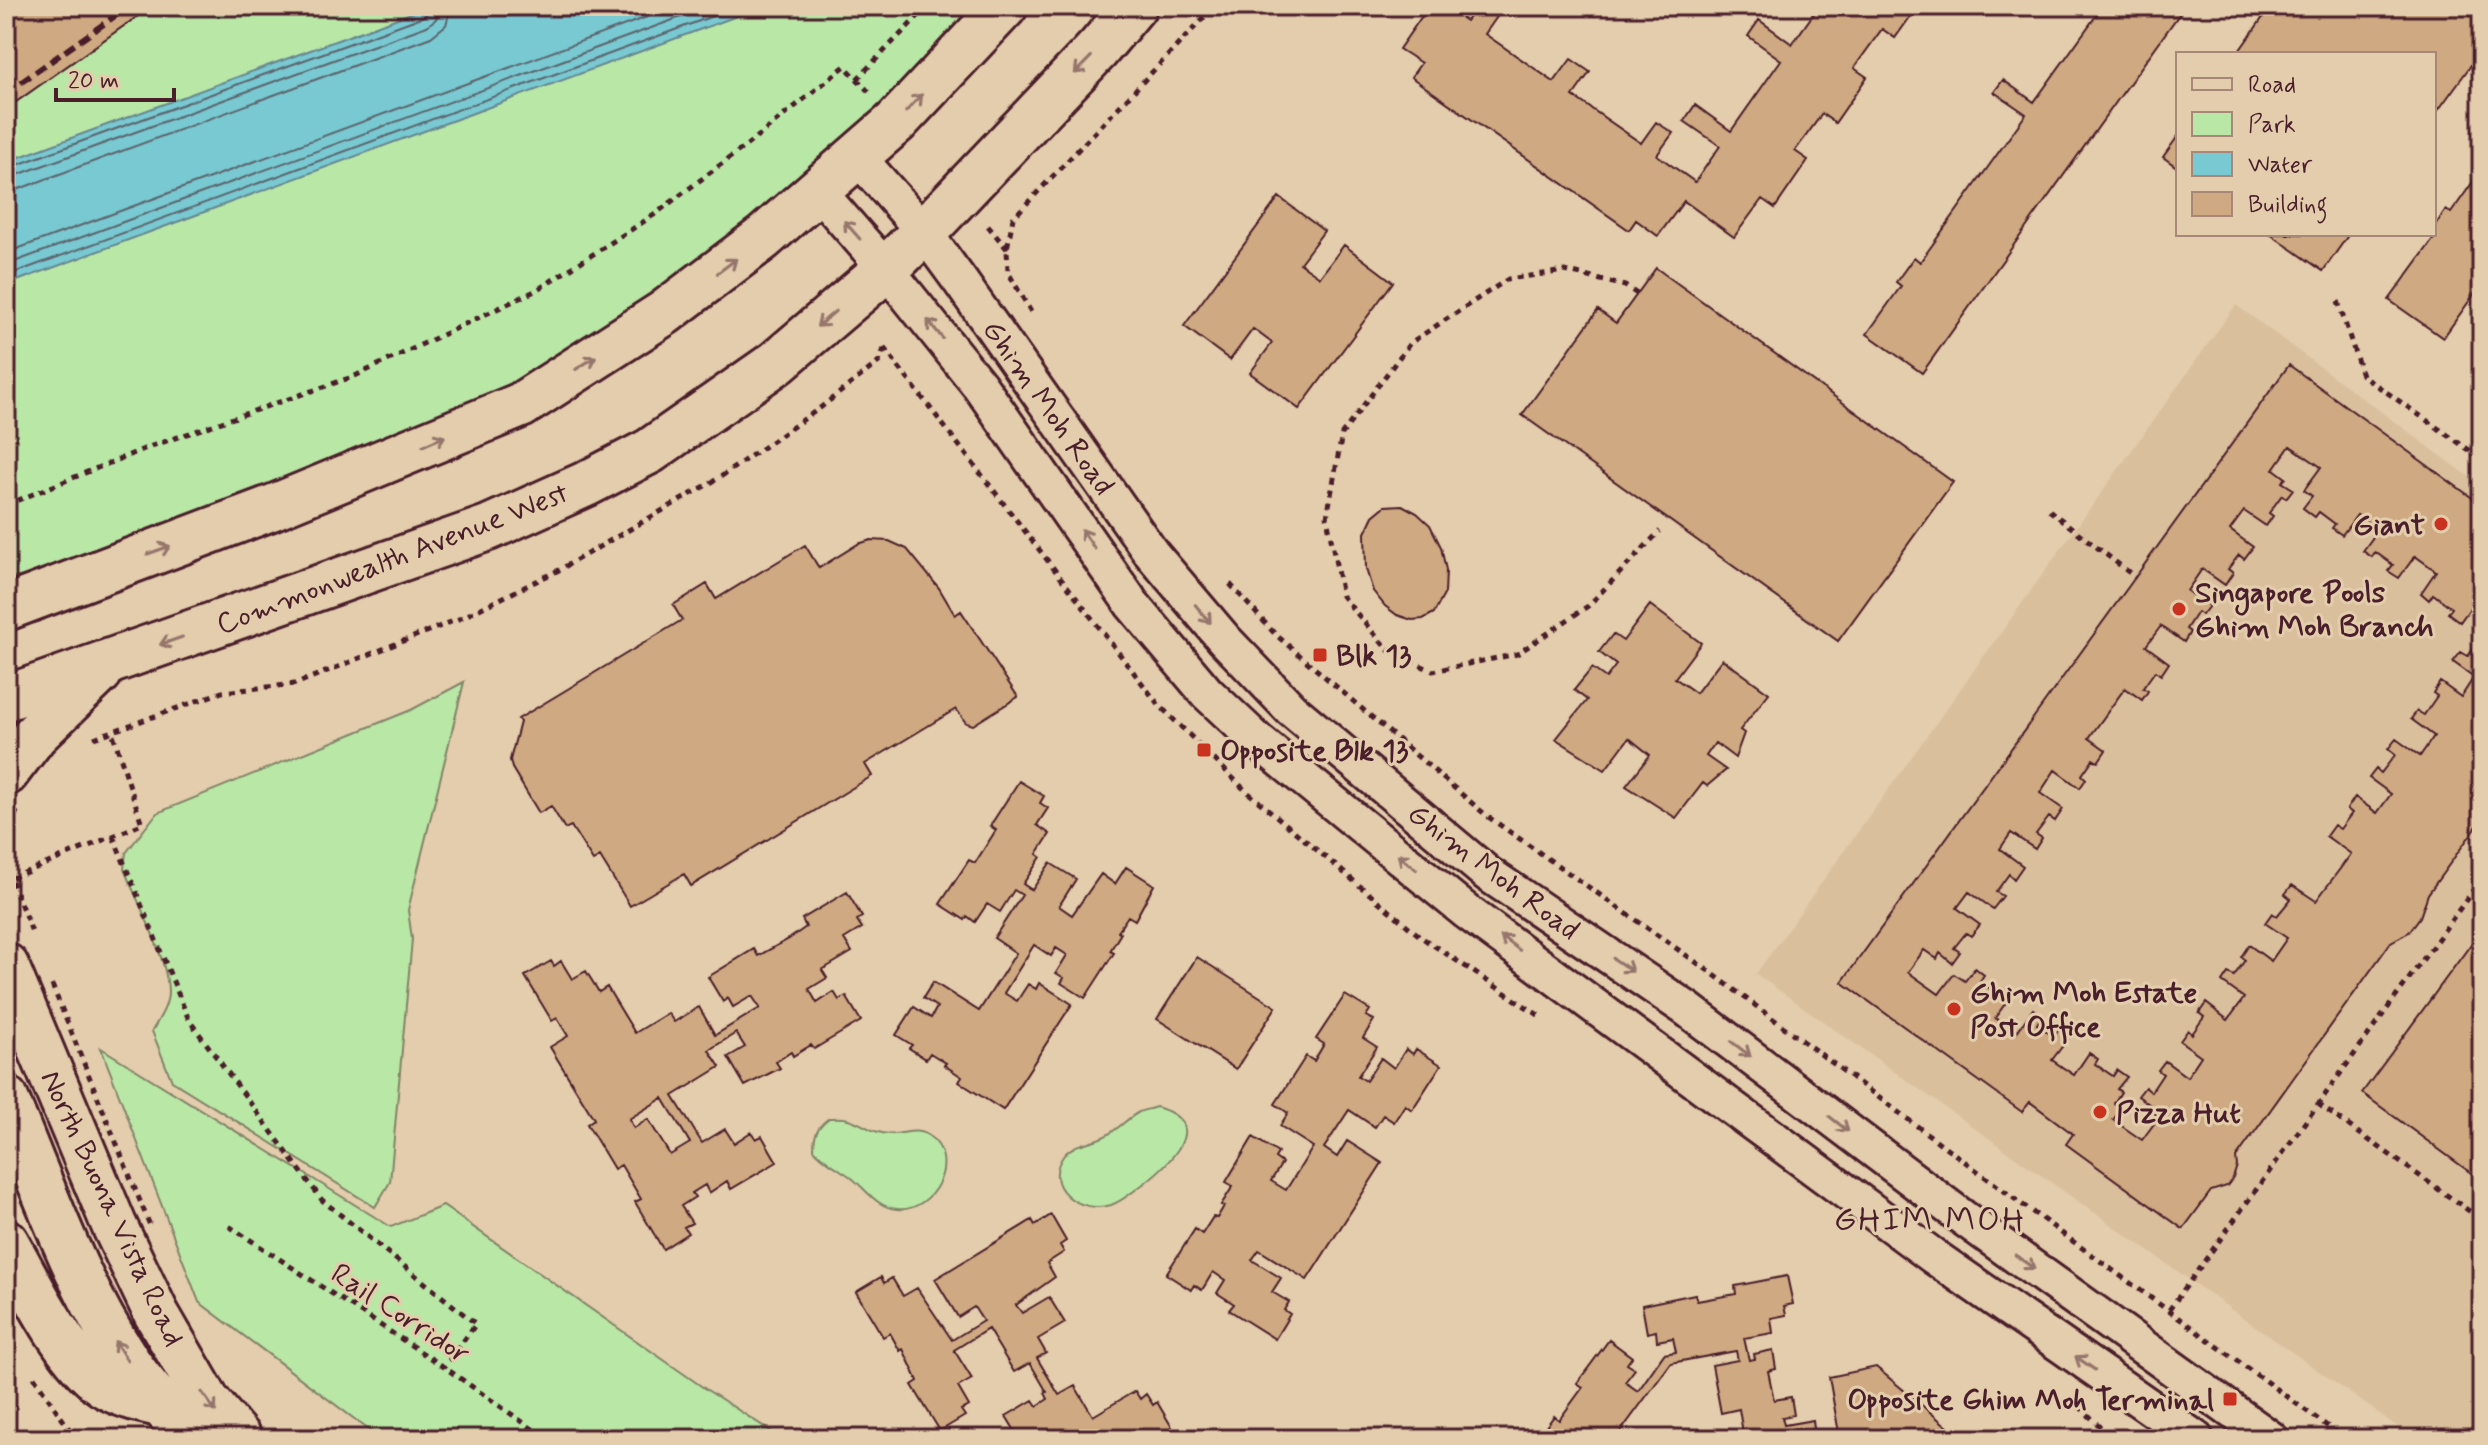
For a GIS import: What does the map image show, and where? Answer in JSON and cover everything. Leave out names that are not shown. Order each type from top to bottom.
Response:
[{"type":"main road","points":[[6,608],[271,508],[521,405],[664,313],[819,192],[896,122],[1005,6]]},
{"type":"main road","name":"Commonwealth Avenue West","points":[[6,698],[488,528],[650,451],[776,363],[886,269],[1098,49],[1134,6]]},
{"type":"main road","points":[[6,577],[86,576]]},
{"type":"main road","points":[[12,791],[35,735],[110,662]]},
{"type":"main road","name":"North Buona Vista Road","points":[[26,966],[114,1225],[156,1313],[207,1401],[239,1439]]},
{"type":"main road","name":"North Buona Vista Road","points":[[6,1099],[88,1293],[127,1362],[192,1439]]},
{"type":"main road","points":[[6,1242],[65,1342],[96,1378],[131,1397],[163,1405]]},
{"type":"street","name":"Ghim Moh Road","points":[[858,157],[924,232],[1152,554],[1224,639],[1291,709],[1488,874],[1687,1009],[1950,1208],[2271,1439]]},
{"type":"street","name":"Ghim Moh Road","points":[[819,192],[886,269],[1012,429],[1132,604],[1207,693],[1258,741],[1467,912],[1933,1256],[2196,1439]]},
{"type":"path","points":[[857,79],[928,6]]},
{"type":"path","points":[[1035,319],[1008,272],[1007,249],[1013,218],[1215,6]]},
{"type":"path","points":[[6,505],[149,447],[355,376],[537,290],[654,215],[845,66],[878,101]]},
{"type":"path","points":[[1637,294],[1625,286],[1565,271],[1508,279],[1410,343],[1342,434],[1327,517],[1342,596],[1388,650],[1433,671],[1517,654],[1588,606],[1660,531]]},
{"type":"path","points":[[2338,301],[2362,375],[2482,459]]},
{"type":"path","points":[[125,726],[222,692],[295,684],[461,618],[559,570],[731,470],[879,362],[884,348]]},
{"type":"path","points":[[2049,510],[2135,577]]},
{"type":"path","points":[[1222,575],[1275,634],[1487,816],[1713,974],[2345,1439]]},
{"type":"path","points":[[11,878],[142,824],[112,731]]},
{"type":"path","points":[[12,791],[8,836],[11,878],[26,966],[151,1228]]},
{"type":"path","points":[[113,836],[189,1020],[312,1187],[322,1200],[476,1324],[444,1367]]},
{"type":"path","points":[[2169,1310],[2482,878]]},
{"type":"path","points":[[2318,1104],[2482,1220]]},
{"type":"path","name":"Rail Corridor","points":[[229,1226],[444,1367],[547,1439]]},
{"type":"path","points":[[56,1412],[76,1439]]},
{"type":"shaded area","points":[[2236,305],[2482,486],[2482,1439],[2415,1439],[1756,974]]},
{"type":"green space","points":[[152,6],[1005,6],[896,122],[521,405],[86,576],[6,577],[6,109]]},
{"type":"green space","points":[[464,682],[408,910],[412,939],[390,1182],[375,1207],[172,1081],[152,1031],[166,1002],[167,979],[158,947],[124,869],[126,853],[157,813],[411,710]]},
{"type":"green space","points":[[101,1048],[391,1227],[443,1206],[704,1388],[783,1439],[381,1439],[199,1302]]},
{"type":"green space","points":[[1156,1107],[1173,1114],[1182,1123],[1184,1133],[1181,1144],[1164,1166],[1111,1205],[1086,1206],[1066,1195],[1057,1177],[1058,1166],[1068,1151],[1108,1134],[1139,1112]]},
{"type":"green space","points":[[829,1118],[848,1119],[887,1134],[916,1132],[929,1136],[939,1146],[943,1158],[943,1170],[932,1194],[910,1208],[897,1209],[876,1201],[814,1149],[817,1131]]},
{"type":"water","points":[[430,6],[764,6],[6,285],[6,162]]},
{"type":"building","points":[[6,6],[152,6],[6,109]]},
{"type":"building","points":[[1429,6],[1444,6],[1466,21],[1477,6],[1495,6],[1501,11],[1485,34],[1554,82],[1571,59],[1590,72],[1573,96],[1641,143],[1656,122],[1673,133],[1657,155],[1695,182],[1720,146],[1684,121],[1695,105],[1731,131],[1781,60],[1748,36],[1759,20],[1792,44],[1819,6],[1918,6],[1895,38],[1882,29],[1854,68],[1867,77],[1835,123],[1822,114],[1795,151],[1808,160],[1775,208],[1762,199],[1734,237],[1684,201],[1658,236],[1636,220],[1629,230],[1411,77],[1421,63],[1399,49]]},
{"type":"building","points":[[2103,6],[2185,6],[1922,373],[1867,334],[1901,286],[1896,282],[1914,257],[1920,262],[2026,114],[1994,92],[2003,80],[2034,102]]},
{"type":"building","points":[[2271,6],[2482,6],[2482,50],[2436,113],[2436,52],[2238,52]]},
{"type":"building","points":[[2176,139],[2176,167],[2163,157]]},
{"type":"building","points":[[2482,169],[2482,283],[2443,338],[2389,300],[2436,236],[2436,224],[2446,210],[2451,213]]},
{"type":"building","points":[[1279,197],[1324,231],[1300,263],[1320,277],[1344,245],[1393,282],[1299,409],[1250,373],[1272,343],[1253,329],[1230,360],[1184,326]]},
{"type":"building","points":[[2273,236],[2348,236],[2323,271]]},
{"type":"building","points":[[1656,268],[1953,482],[1838,641],[1522,415],[1598,310],[1616,323]]},
{"type":"building","points":[[2289,365],[2482,505],[2482,599],[2478,597],[2460,622],[2448,613],[2452,608],[2433,594],[2429,600],[2421,593],[2436,571],[2415,556],[2399,578],[2388,571],[2393,565],[2375,552],[2372,557],[2363,551],[2378,530],[2357,515],[2342,535],[2332,528],[2335,524],[2319,512],[2315,517],[2303,508],[2312,496],[2304,490],[2321,467],[2290,446],[2274,469],[2286,478],[2282,482],[2293,489],[2286,498],[2282,495],[2269,513],[2273,516],[2266,526],[2244,511],[2230,530],[2253,547],[2244,559],[2239,555],[2228,569],[2233,573],[2225,585],[2202,569],[2187,591],[2209,606],[2202,615],[2197,612],[2186,629],[2190,632],[2184,642],[2161,626],[2146,646],[2169,663],[2161,675],[2155,671],[2143,688],[2148,691],[2142,700],[2125,688],[2089,738],[2106,750],[2098,762],[2093,759],[2082,775],[2086,779],[2080,788],[2055,770],[2040,793],[2063,809],[2055,821],[2049,817],[2036,834],[2042,838],[2035,849],[2011,833],[2000,849],[2023,866],[2014,879],[2009,874],[1996,892],[2003,896],[1993,909],[1969,892],[1957,908],[1980,925],[1971,936],[1966,933],[1954,948],[1960,952],[1952,963],[1940,953],[1937,959],[1924,950],[1908,972],[1939,994],[1954,974],[1965,981],[1975,968],[1984,975],[1980,981],[1998,994],[2002,988],[2012,994],[1995,1018],[2016,1033],[2033,1009],[2042,1016],[2037,1024],[2054,1037],[2060,1027],[2071,1035],[2052,1060],[2074,1075],[2089,1053],[2098,1059],[2095,1064],[2113,1076],[2117,1070],[2127,1077],[2117,1089],[2121,1092],[2114,1103],[2121,1109],[2113,1120],[2142,1140],[2159,1117],[2138,1096],[2145,1087],[2151,1092],[2163,1074],[2158,1070],[2165,1061],[2187,1077],[2201,1056],[2180,1041],[2188,1030],[2192,1034],[2204,1017],[2199,1013],[2206,1003],[2228,1020],[2244,998],[2222,982],[2228,973],[2234,976],[2245,960],[2241,957],[2249,945],[2271,961],[2287,938],[2265,923],[2272,913],[2277,916],[2291,899],[2285,894],[2292,885],[2316,901],[2351,854],[2326,836],[2334,825],[2340,829],[2352,813],[2347,809],[2355,797],[2377,813],[2391,794],[2369,778],[2376,769],[2381,773],[2395,755],[2388,749],[2396,739],[2420,756],[2434,736],[2411,719],[2417,711],[2424,715],[2437,696],[2433,693],[2440,682],[2461,697],[2474,677],[2453,662],[2461,652],[2468,656],[2482,637],[2482,819],[2428,894],[2420,917],[2409,932],[2391,942],[2236,1158],[2233,1178],[2227,1186],[2211,1191],[2183,1229],[2066,1144],[2073,1134],[2030,1102],[2022,1112],[1842,982]]},
{"type":"building","points":[[1402,505],[1430,525],[1441,547],[1446,570],[1445,593],[1434,613],[1423,619],[1412,620],[1397,615],[1385,606],[1373,591],[1366,569],[1365,533],[1373,516],[1385,506]]},
{"type":"building","points":[[871,540],[889,541],[907,549],[939,588],[955,615],[961,611],[1018,697],[973,725],[966,723],[956,709],[865,764],[872,776],[691,886],[684,874],[630,906],[600,857],[593,861],[571,826],[565,829],[551,806],[539,813],[512,768],[510,760],[520,722],[518,719],[682,620],[673,605],[707,584],[716,599],[805,545],[819,568],[858,544]]},
{"type":"building","points":[[1650,605],[1701,643],[1675,678],[1696,693],[1722,659],[1769,693],[1740,730],[1744,733],[1735,758],[1715,743],[1706,756],[1726,770],[1707,786],[1703,783],[1676,818],[1626,786],[1650,755],[1629,738],[1605,770],[1556,739],[1587,700],[1574,690],[1592,668],[1606,678],[1616,665],[1599,652],[1613,634],[1623,641]]},
{"type":"building","points":[[1019,781],[1044,796],[1040,803],[1048,808],[1037,825],[1050,834],[1037,854],[1041,857],[1023,884],[1032,890],[1050,863],[1076,879],[1059,906],[1072,915],[1101,874],[1115,884],[1126,867],[1154,885],[1135,920],[1128,916],[1118,931],[1121,933],[1110,951],[1114,953],[1085,998],[1061,983],[1064,978],[1056,973],[1067,955],[1056,948],[1051,956],[1034,945],[1004,993],[1017,1001],[1028,984],[1036,989],[1039,983],[1072,1004],[1003,1110],[959,1082],[962,1077],[944,1065],[946,1063],[930,1053],[926,1059],[896,1035],[914,1007],[931,1018],[937,1007],[923,998],[933,982],[979,1011],[1016,953],[994,938],[1022,895],[1014,890],[1000,912],[987,904],[975,922],[967,916],[965,920],[940,904],[969,860],[975,863],[996,830],[990,826]]},
{"type":"building","points":[[847,892],[862,917],[857,920],[862,928],[844,939],[852,952],[822,970],[827,978],[809,989],[817,1003],[834,992],[839,1000],[846,996],[861,1021],[814,1049],[811,1045],[793,1056],[791,1052],[776,1062],[780,1068],[745,1086],[728,1057],[745,1047],[736,1033],[709,1050],[720,1067],[673,1096],[702,1143],[725,1129],[734,1143],[751,1132],[756,1139],[762,1136],[777,1162],[731,1189],[727,1181],[709,1193],[705,1185],[692,1193],[695,1197],[681,1206],[692,1223],[684,1227],[688,1233],[663,1249],[635,1202],[641,1199],[621,1165],[614,1169],[587,1124],[594,1119],[550,1047],[568,1036],[557,1018],[552,1021],[525,976],[551,961],[554,966],[561,961],[572,979],[586,971],[599,992],[607,987],[635,1033],[668,1013],[674,1022],[699,1007],[715,1035],[760,1008],[752,996],[733,1007],[728,998],[723,1002],[708,977],[754,949],[758,956],[789,939],[806,927],[802,919]],"holes":[[[663,1098],[690,1143],[670,1155],[648,1119],[634,1128],[629,1119]]]},
{"type":"building","points":[[2482,929],[2482,1181],[2362,1093]]},
{"type":"building","points":[[1197,957],[1276,1007],[1236,1069],[1157,1019]]},
{"type":"building","points":[[1345,995],[1370,1010],[1366,1016],[1374,1020],[1363,1038],[1377,1047],[1358,1076],[1366,1081],[1381,1058],[1394,1068],[1406,1049],[1413,1054],[1416,1049],[1441,1065],[1412,1110],[1405,1105],[1394,1122],[1383,1115],[1375,1127],[1349,1110],[1324,1148],[1337,1157],[1347,1141],[1382,1163],[1307,1280],[1259,1250],[1252,1260],[1281,1278],[1272,1292],[1289,1302],[1284,1310],[1290,1314],[1275,1339],[1229,1310],[1234,1304],[1217,1293],[1225,1280],[1213,1272],[1202,1290],[1194,1285],[1191,1290],[1166,1274],[1195,1229],[1202,1234],[1213,1217],[1217,1218],[1233,1186],[1226,1182],[1253,1137],[1278,1153],[1275,1158],[1282,1163],[1271,1181],[1286,1190],[1313,1147],[1280,1126],[1288,1113],[1275,1104],[1306,1056],[1314,1061],[1324,1044],[1316,1039]]},
{"type":"building","points":[[1051,1215],[1066,1241],[1060,1245],[1064,1252],[1047,1263],[1055,1277],[1016,1305],[1022,1313],[1049,1297],[1065,1323],[1038,1339],[1046,1353],[1037,1358],[1059,1395],[1075,1386],[1093,1416],[1135,1391],[1140,1399],[1146,1394],[1153,1405],[1157,1402],[1173,1429],[1157,1439],[1083,1439],[1081,1434],[1076,1439],[1020,1439],[1006,1416],[1033,1400],[1037,1406],[1048,1399],[1047,1392],[1030,1363],[1014,1372],[988,1329],[954,1350],[972,1379],[958,1387],[969,1406],[961,1410],[965,1416],[940,1431],[912,1385],[918,1381],[903,1349],[900,1351],[890,1333],[883,1337],[856,1292],[881,1277],[884,1283],[892,1278],[903,1296],[917,1288],[952,1340],[983,1321],[974,1307],[958,1317],[935,1279],[1032,1220],[1035,1225]]},
{"type":"building","points":[[1787,1276],[1793,1304],[1784,1306],[1786,1315],[1771,1318],[1773,1333],[1744,1338],[1749,1360],[1755,1359],[1754,1354],[1773,1350],[1776,1369],[1768,1371],[1774,1400],[1791,1397],[1794,1415],[1782,1417],[1784,1425],[1813,1420],[1815,1435],[1831,1432],[1832,1439],[1714,1439],[1743,1433],[1739,1409],[1721,1413],[1712,1365],[1738,1360],[1736,1351],[1671,1363],[1615,1439],[1537,1439],[1554,1416],[1559,1420],[1583,1387],[1577,1383],[1609,1340],[1632,1357],[1627,1364],[1635,1369],[1625,1382],[1638,1391],[1664,1354],[1676,1352],[1673,1338],[1657,1341],[1656,1331],[1647,1333],[1642,1305],[1695,1294],[1697,1301],[1736,1294],[1735,1286]]},
{"type":"building","points":[[1876,1367],[1949,1428],[1941,1439],[1840,1439],[1829,1377]]},
{"type":"railway","points":[[6,93],[129,6]]},
{"type":"place","name":"Giant","points":[[2441,524]]},
{"type":"place","name":"Singapore Pools Ghim Moh Branch","points":[[2179,609]]},
{"type":"place","name":"Blk 13","points":[[1320,655]]},
{"type":"place","name":"Opposite Blk 13","points":[[1204,750]]},
{"type":"place","name":"Ghim Moh Estate Post Office","points":[[1954,1009]]},
{"type":"place","name":"Pizza Hut","points":[[2100,1112]]},
{"type":"place","name":"Opposite Ghim Moh Terminal","points":[[2230,1399]]},
{"type":"district","name":"GHIM MOH","points":[[1930,1218]]}]
